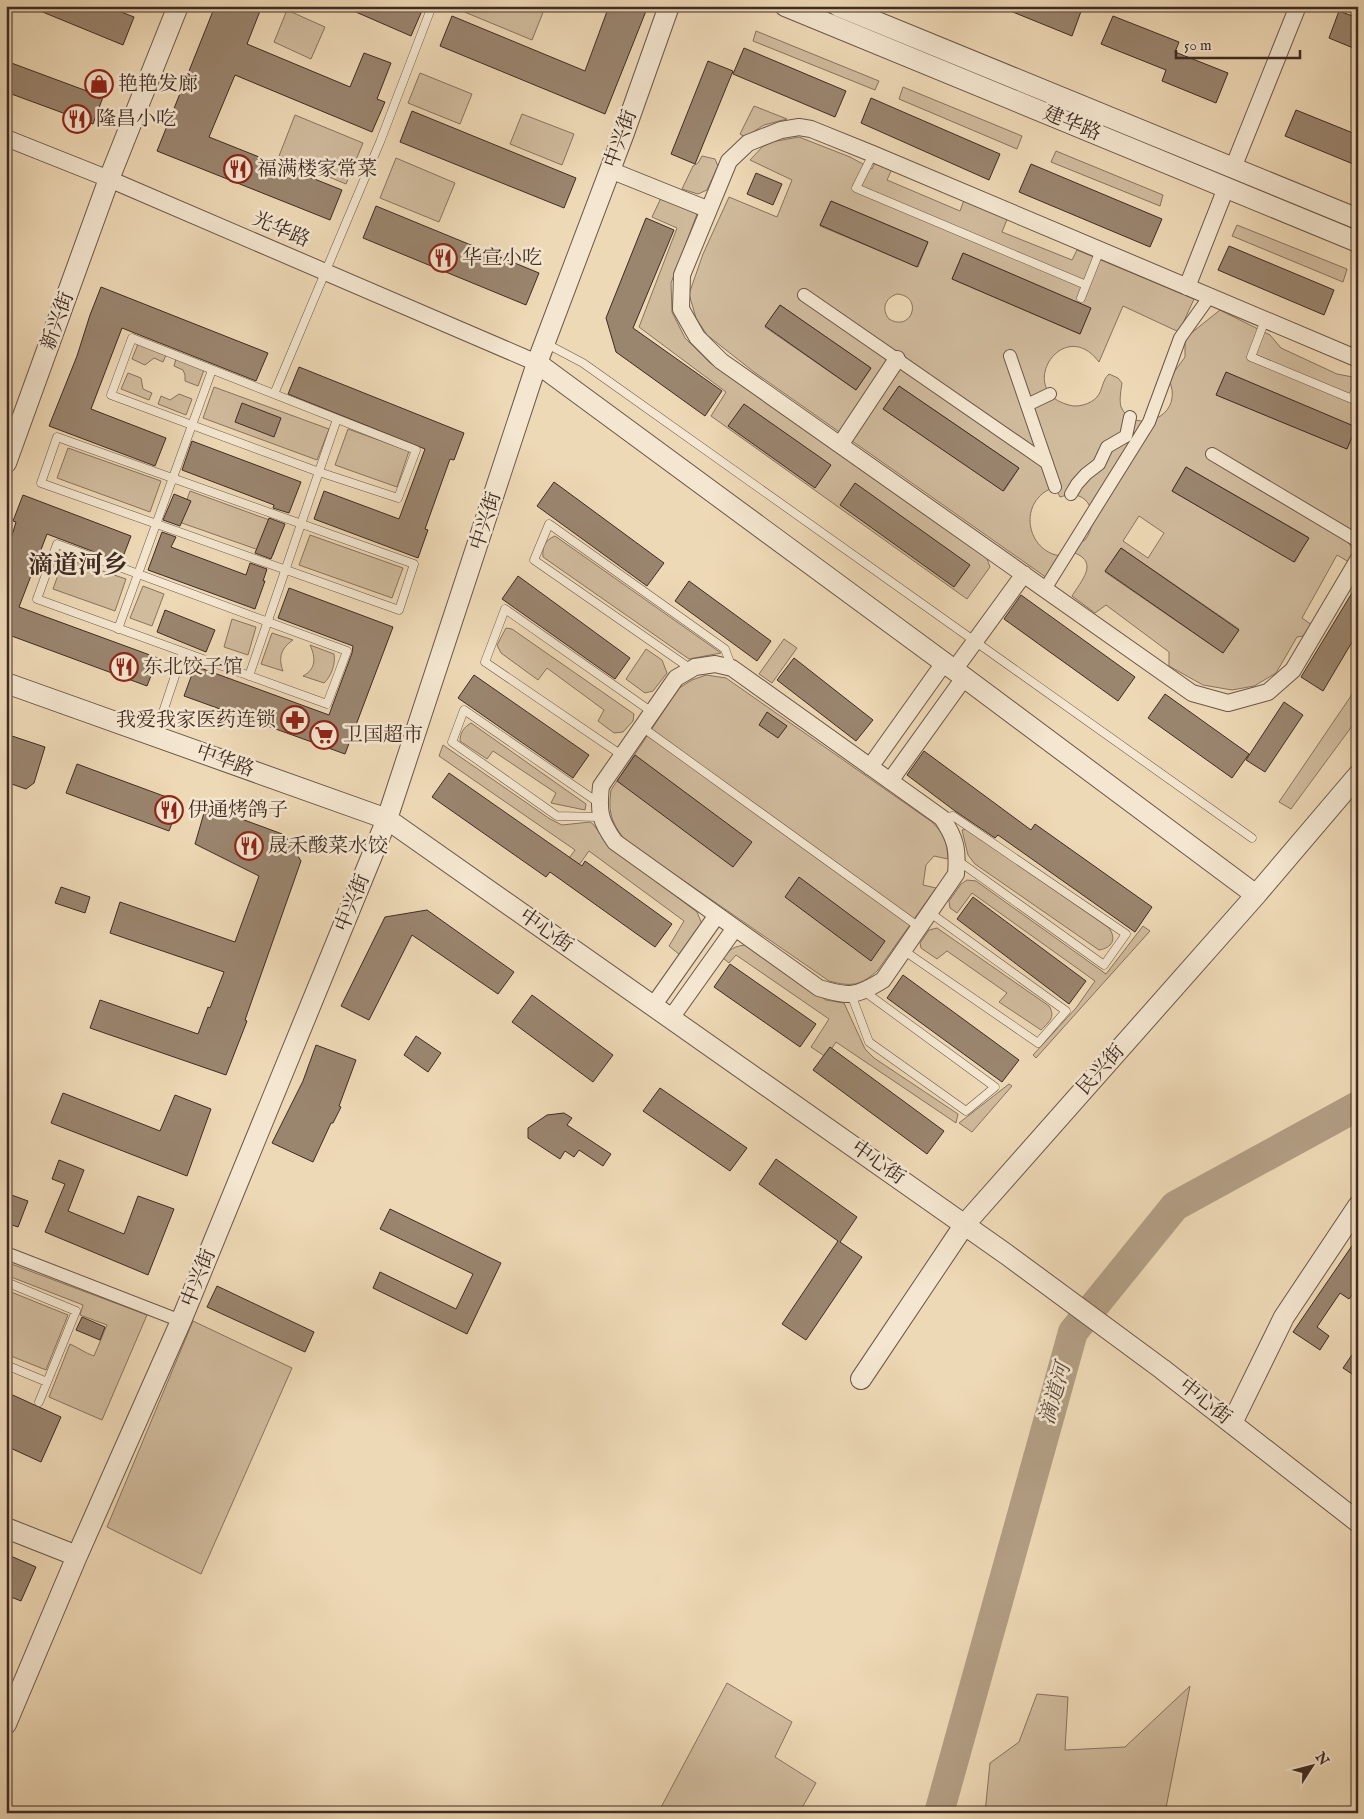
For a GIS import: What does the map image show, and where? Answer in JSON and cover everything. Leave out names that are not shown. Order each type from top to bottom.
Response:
[{"type":"street","name":"新兴街","points":[[6,462],[109,179],[178,6]]},
{"type":"street","name":"中兴街","points":[[6,1724],[77,1556],[181,1320],[387,819],[538,363],[669,6]]},
{"type":"street","name":"建华路","points":[[785,6],[1358,242]]},
{"type":"street","points":[[838,6],[868,12],[912,37],[1358,219]]},
{"type":"street","points":[[1233,168],[1298,6]]},
{"type":"street","points":[[1358,359],[873,154],[811,129],[800,127],[780,130],[748,143],[729,161],[707,209],[682,275],[680,308],[697,337],[721,361],[1192,692],[1228,703],[1268,692],[1294,670],[1358,560]]},
{"type":"street","name":"光华路","points":[[6,138],[109,179],[538,363]]},
{"type":"street","points":[[610,170],[707,209]]},
{"type":"street","points":[[1187,287],[1226,188]]},
{"type":"street","points":[[804,295],[1047,463]]},
{"type":"street","points":[[1045,589],[1149,422],[1180,338],[1210,296]]},
{"type":"street","points":[[1010,356],[1056,487]]},
{"type":"street","points":[[840,444],[897,359]]},
{"type":"street","points":[[538,363],[1256,895]]},
{"type":"street","points":[[1027,405],[1050,394]]},
{"type":"street","points":[[1071,494],[1086,474],[1099,464],[1107,447],[1126,436],[1130,417]]},
{"type":"street","points":[[1212,454],[1358,541]]},
{"type":"street","points":[[890,781],[954,670],[1024,574]]},
{"type":"street","points":[[715,664],[732,668],[942,818],[953,834],[958,854],[956,874],[882,980],[858,993],[842,995],[819,988],[615,842],[604,826],[600,810],[602,786],[676,678],[690,669],[715,664]]},
{"type":"street","points":[[870,767],[954,670]]},
{"type":"street","name":"中华路","points":[[6,683],[387,819]]},
{"type":"street","name":"民兴街","points":[[861,1379],[964,1224],[1256,895],[1358,775]]},
{"type":"street","name":"中心街","points":[[387,819],[964,1224],[1162,1369],[1358,1522]]},
{"type":"street","points":[[653,1006],[717,915]]},
{"type":"street","points":[[671,1018],[735,928]]},
{"type":"street","points":[[1232,1423],[1284,1317],[1358,1206]]},
{"type":"street","points":[[6,1253],[181,1320]]},
{"type":"street","points":[[6,1528],[77,1556]]},
{"type":"lane","points":[[274,394],[380,142],[432,6]]},
{"type":"lane","points":[[873,154],[856,188],[1086,285]]},
{"type":"lane","points":[[1081,298],[1100,250]]},
{"type":"lane","points":[[1265,320],[1251,357],[1352,399],[1358,383]]},
{"type":"lane","points":[[132,338],[212,370],[416,450],[398,498],[319,472],[111,395],[132,338]]},
{"type":"lane","points":[[545,343],[583,363],[1252,838]]},
{"type":"lane","points":[[118,629],[212,370]]},
{"type":"lane","points":[[249,676],[337,419]]},
{"type":"lane","points":[[57,437],[173,478],[414,564],[399,610],[41,484],[57,437]]},
{"type":"lane","points":[[690,669],[534,560],[549,524],[725,649],[732,668]]},
{"type":"lane","points":[[56,544],[138,574],[347,651],[327,704],[37,599],[56,544]]},
{"type":"lane","points":[[623,756],[485,662],[505,610],[652,712]]},
{"type":"lane","points":[[155,736],[183,652]]},
{"type":"lane","points":[[464,710],[600,810],[557,816],[452,742],[464,710]]},
{"type":"lane","points":[[642,728],[919,927]]},
{"type":"lane","points":[[942,818],[953,816],[1126,934],[1104,965],[957,860]]},
{"type":"lane","points":[[903,950],[1038,1042],[1066,1011],[929,912]]},
{"type":"lane","points":[[858,993],[995,1087],[966,1111],[868,1042],[858,993]]},
{"type":"lane","points":[[6,1282],[76,1311],[39,1402]]},
{"type":"lane","points":[[6,1364],[47,1382]]},
{"type":"shaded area","points":[[450,6],[535,6],[544,10],[532,40]]},
{"type":"shaded area","points":[[287,10],[325,27],[311,59],[274,42]]},
{"type":"shaded area","points":[[756,31],[879,81],[875,90],[753,41]]},
{"type":"shaded area","points":[[420,73],[472,94],[460,124],[408,103]]},
{"type":"shaded area","points":[[903,87],[1022,136],[1017,149],[899,99]]},
{"type":"shaded area","points":[[754,106],[787,119],[764,125],[745,137],[740,134]]},
{"type":"shaded area","points":[[522,114],[574,134],[562,165],[510,144]]},
{"type":"shaded area","points":[[295,115],[363,143],[346,184],[279,156]]},
{"type":"shaded area","points":[[799,137],[850,157],[872,169],[875,162],[892,169],[887,180],[960,211],[964,200],[1008,217],[1002,232],[1072,260],[1077,250],[1194,299],[1179,332],[1123,306],[1099,362],[1085,349],[1071,346],[1059,351],[1050,360],[1045,373],[1045,386],[1053,397],[1069,405],[1080,406],[1094,399],[1099,394],[1109,374],[1118,378],[1122,383],[1120,404],[1126,414],[1133,419],[1141,421],[1150,421],[1157,418],[1164,413],[1172,398],[1169,379],[1185,357],[1185,338],[1220,310],[1270,335],[1281,348],[1337,374],[1358,378],[1358,533],[1349,530],[1345,540],[1352,547],[1353,555],[1349,562],[1337,555],[1302,618],[1312,625],[1303,636],[1297,637],[1276,673],[1254,686],[1232,690],[1203,685],[1169,666],[1169,652],[1106,605],[1095,613],[1072,596],[1086,573],[1087,567],[1082,557],[1075,553],[1076,544],[1085,540],[1092,522],[1090,506],[1079,496],[1060,497],[1055,487],[1043,494],[1035,503],[1030,525],[1034,536],[1040,546],[1050,553],[1062,556],[1047,578],[754,372],[707,335],[696,318],[689,294],[703,254],[729,197],[777,217],[792,180],[750,160],[766,143]],"holes":[[[831,201],[928,242],[918,267],[820,226]],[[963,253],[1090,308],[1080,334],[952,279]],[[897,294],[905,296],[910,301],[912,313],[909,318],[897,322],[889,319],[885,308],[890,298]],[[780,305],[871,368],[856,390],[765,327]],[[1226,373],[1355,427],[1347,449],[1217,395]],[[899,386],[1019,468],[1004,491],[883,409]],[[1186,467],[1308,537],[1295,562],[1172,491]],[[1139,516],[1164,533],[1148,558],[1123,541]],[[1121,548],[1239,629],[1223,653],[1105,572]]]},
{"type":"shaded area","points":[[1056,151],[1163,195],[1160,206],[1051,162]]},
{"type":"shaded area","points":[[702,156],[715,159],[718,166],[707,190],[698,194],[682,189],[693,166],[698,163]]},
{"type":"shaded area","points":[[396,158],[455,183],[439,222],[380,198]]},
{"type":"shaded area","points":[[661,198],[697,214],[671,283],[672,312],[685,338],[710,363],[986,556],[990,567],[967,599],[711,416],[726,392],[639,327],[677,228],[652,217]]},
{"type":"shaded area","points":[[1237,225],[1347,269],[1343,282],[1232,236]]},
{"type":"shaded area","points":[[138,344],[166,355],[163,362],[154,358],[145,365],[132,359]]},
{"type":"shaded area","points":[[176,359],[204,370],[198,386],[185,381],[183,370],[174,366]]},
{"type":"shaded area","points":[[128,373],[141,378],[143,389],[152,393],[149,400],[121,389]]},
{"type":"shaded area","points":[[214,387],[329,429],[317,460],[203,418]]},
{"type":"shaded area","points":[[179,394],[192,399],[186,415],[158,404],[161,396],[170,400]]},
{"type":"shaded area","points":[[348,429],[409,451],[397,487],[335,465]]},
{"type":"shaded area","points":[[68,448],[161,481],[150,512],[57,478]]},
{"type":"shaded area","points":[[190,491],[283,525],[273,555],[179,522]]},
{"type":"shaded area","points":[[310,535],[403,568],[392,598],[299,565]]},
{"type":"shaded area","points":[[555,536],[721,653],[689,659],[543,557],[545,544]]},
{"type":"shaded area","points":[[64,558],[126,579],[115,611],[53,589]]},
{"type":"shaded area","points":[[143,586],[164,594],[152,626],[130,618]]},
{"type":"shaded area","points":[[232,619],[256,627],[248,655],[224,647]]},
{"type":"shaded area","points":[[506,628],[512,629],[634,714],[633,721],[623,732],[614,733],[598,721],[604,710],[547,668],[538,680],[501,653],[497,645]]},
{"type":"shaded area","points":[[272,633],[293,640],[283,650],[281,662],[283,671],[261,664]]},
{"type":"shaded area","points":[[784,639],[797,648],[772,683],[759,674]]},
{"type":"shaded area","points":[[310,645],[334,654],[332,670],[324,683],[303,676],[313,667],[314,663]]},
{"type":"shaded area","points":[[646,649],[662,660],[667,673],[653,691],[645,693],[626,679]]},
{"type":"shaded area","points":[[706,675],[726,678],[932,822],[942,834],[947,847],[948,859],[934,856],[926,865],[923,885],[936,888],[878,970],[861,982],[844,984],[829,981],[625,840],[616,828],[610,811],[611,790],[679,688],[692,680]]},
{"type":"shaded area","points":[[1353,693],[1358,696],[1358,718],[1291,809],[1279,802]]},
{"type":"shaded area","points":[[471,723],[586,804],[585,810],[551,803],[556,793],[493,751],[487,759],[460,741],[463,730]]},
{"type":"shaded area","points":[[443,745],[550,819],[562,825],[590,822],[611,848],[697,912],[702,924],[680,955],[669,946],[684,921],[589,851],[571,876],[561,869],[575,850],[439,756]]},
{"type":"shaded area","points":[[967,829],[1109,928],[1113,936],[1110,945],[1099,950],[975,864],[968,855],[962,830]]},
{"type":"shaded area","points":[[967,880],[976,881],[1106,974],[1143,926],[1150,931],[1036,1058],[1033,1055],[1076,1008],[1095,981],[972,893],[957,913],[950,908],[949,901],[961,884]]},
{"type":"shaded area","points":[[937,928],[1049,1006],[1052,1016],[1049,1022],[1041,1030],[999,1002],[1007,993],[947,951],[937,959],[921,948],[920,943],[929,930]]},
{"type":"shaded area","points":[[746,945],[826,1000],[844,1003],[865,1049],[874,1058],[958,1114],[956,1123],[836,1042],[826,1057],[811,1047],[829,1019],[736,955],[729,963],[723,958],[733,948]]},
{"type":"shaded area","points":[[1009,1084],[1012,1086],[972,1132],[959,1123]]},
{"type":"shaded area","points":[[6,1262],[147,1315],[102,1420],[49,1397],[70,1344],[94,1356],[107,1325],[80,1315],[83,1305],[6,1275]]},
{"type":"shaded area","points":[[6,1290],[68,1315],[46,1370],[6,1354]]},
{"type":"shaded area","points":[[193,1321],[292,1368],[201,1574],[107,1527]]},
{"type":"shaded area","points":[[727,1683],[792,1722],[775,1757],[816,1783],[799,1813],[658,1813]]},
{"type":"shaded area","points":[[1190,1686],[1165,1813],[985,1813],[990,1763],[1019,1742],[1037,1694],[1068,1697],[1065,1750],[1125,1747]]},
{"type":"building","points":[[28,6],[106,6],[134,17],[123,45]]},
{"type":"building","points":[[215,6],[262,6],[247,44],[350,87],[364,53],[391,63],[377,99],[385,102],[372,132],[235,75],[209,137],[342,190],[330,220],[157,151]]},
{"type":"building","points":[[342,6],[424,6],[411,36]]},
{"type":"building","points":[[609,6],[648,6],[605,114],[440,46],[452,16],[585,71]]},
{"type":"building","points":[[998,6],[1083,6],[1072,36]]},
{"type":"building","points":[[1339,11],[1358,18],[1358,50],[1329,38]]},
{"type":"building","points":[[1113,16],[1179,42],[1175,52],[1228,73],[1216,103],[1162,81],[1166,70],[1101,44]]},
{"type":"building","points":[[744,48],[846,91],[835,117],[733,74]]},
{"type":"building","points":[[6,61],[103,97],[93,124],[6,92]]},
{"type":"building","points":[[708,61],[733,71],[695,164],[671,154]]},
{"type":"building","points":[[871,98],[1000,154],[989,180],[861,123]]},
{"type":"building","points":[[1296,110],[1358,135],[1358,166],[1285,136]]},
{"type":"building","points":[[412,111],[576,178],[564,208],[400,142]]},
{"type":"building","points":[[1031,164],[1162,219],[1150,247],[1019,192]]},
{"type":"building","points":[[756,173],[782,184],[773,205],[747,194]]},
{"type":"building","points":[[831,201],[928,242],[917,267],[820,225]]},
{"type":"building","points":[[376,206],[539,273],[526,305],[363,238]]},
{"type":"building","points":[[646,218],[674,230],[633,328],[722,391],[705,416],[616,352],[606,318]]},
{"type":"building","points":[[1229,246],[1334,290],[1324,315],[1218,270]]},
{"type":"building","points":[[963,253],[1091,308],[1080,334],[952,279]]},
{"type":"building","points":[[101,287],[268,353],[256,381],[122,328],[91,409],[166,438],[155,466],[49,426],[77,356]]},
{"type":"building","points":[[780,305],[871,368],[856,390],[765,326]]},
{"type":"building","points":[[299,367],[464,433],[454,460],[450,459],[425,529],[428,530],[418,558],[314,519],[324,491],[399,519],[425,449],[288,394]]},
{"type":"building","points":[[1226,372],[1356,427],[1347,449],[1216,395]]},
{"type":"building","points":[[899,386],[1019,468],[1003,491],[883,409]]},
{"type":"building","points":[[242,403],[281,418],[274,437],[235,422]]},
{"type":"building","points":[[744,404],[831,465],[815,488],[728,426]]},
{"type":"building","points":[[192,441],[301,482],[289,513],[273,508],[274,505],[182,470]]},
{"type":"building","points":[[1186,467],[1309,538],[1294,562],[1172,491]]},
{"type":"building","points":[[554,482],[664,563],[647,586],[537,506]]},
{"type":"building","points":[[855,483],[970,565],[954,587],[840,505]]},
{"type":"building","points":[[174,494],[191,501],[180,526],[163,520]]},
{"type":"building","points":[[23,495],[131,536],[121,562],[47,534],[19,607],[158,658],[147,686],[9,635],[6,638],[6,555],[16,522],[13,521]]},
{"type":"building","points":[[269,518],[285,524],[271,559],[255,553]]},
{"type":"building","points":[[162,532],[176,537],[171,547],[246,575],[250,563],[267,569],[263,581],[265,581],[255,609],[148,570]]},
{"type":"building","points":[[1121,548],[1239,630],[1223,653],[1105,571]]},
{"type":"building","points":[[518,576],[630,658],[615,679],[502,599]]},
{"type":"building","points":[[689,581],[771,641],[757,661],[675,601]]},
{"type":"building","points":[[1358,583],[1358,632],[1323,691],[1301,677]]},
{"type":"building","points":[[289,588],[393,627],[345,754],[184,696],[195,666],[329,715],[353,646],[278,618]]},
{"type":"building","points":[[1021,595],[1135,677],[1118,701],[1004,619]]},
{"type":"building","points":[[165,610],[215,630],[206,652],[157,632]]},
{"type":"building","points":[[794,658],[873,720],[856,741],[777,680]]},
{"type":"building","points":[[474,675],[589,755],[573,778],[458,698]]},
{"type":"building","points":[[1165,694],[1249,754],[1232,778],[1148,718]]},
{"type":"building","points":[[1284,702],[1303,715],[1265,772],[1246,760]]},
{"type":"building","points":[[767,712],[787,726],[778,738],[759,725]]},
{"type":"building","points":[[6,734],[45,747],[34,783],[26,789],[6,782]]},
{"type":"building","points":[[924,751],[1031,830],[1035,824],[1152,907],[1135,932],[998,835],[995,838],[955,811],[907,775]]},
{"type":"building","points":[[635,755],[752,842],[733,867],[617,781]]},
{"type":"building","points":[[77,764],[180,802],[169,831],[66,793]]},
{"type":"building","points":[[449,773],[582,866],[585,861],[672,924],[655,947],[550,872],[546,877],[432,797]]},
{"type":"building","points":[[206,806],[285,835],[301,861],[245,1020],[247,1021],[226,1075],[90,1028],[100,1000],[198,1034],[224,972],[110,933],[120,902],[235,942],[259,876],[195,844]]},
{"type":"building","points":[[799,877],[885,941],[871,961],[785,897]]},
{"type":"building","points":[[61,887],[90,897],[85,913],[55,903]]},
{"type":"building","points":[[973,897],[1086,981],[1069,1004],[957,919]]},
{"type":"building","points":[[427,910],[514,972],[498,994],[412,935],[369,1020],[341,1006],[385,917]]},
{"type":"building","points":[[730,964],[816,1024],[800,1047],[714,987]]},
{"type":"building","points":[[903,975],[1019,1060],[1002,1082],[887,998]]},
{"type":"building","points":[[532,995],[613,1055],[593,1082],[512,1022]]},
{"type":"building","points":[[416,1036],[441,1053],[428,1072],[404,1055]]},
{"type":"building","points":[[316,1045],[356,1060],[339,1106],[341,1107],[333,1123],[331,1123],[313,1162],[272,1143],[303,1081]]},
{"type":"building","points":[[830,1047],[944,1131],[927,1154],[813,1070]]},
{"type":"building","points":[[660,1088],[747,1148],[730,1171],[643,1111]]},
{"type":"building","points":[[63,1093],[160,1131],[175,1095],[211,1109],[187,1176],[51,1123]]},
{"type":"building","points":[[564,1113],[572,1118],[567,1125],[611,1154],[603,1166],[579,1150],[574,1157],[565,1151],[560,1159],[528,1138],[528,1128],[547,1115]]},
{"type":"building","points":[[776,1159],[857,1217],[840,1242],[862,1257],[806,1340],[782,1324],[838,1241],[759,1184]]},
{"type":"building","points":[[59,1160],[84,1170],[68,1211],[124,1234],[138,1196],[174,1209],[148,1275],[45,1232],[65,1184],[52,1179]]},
{"type":"building","points":[[6,1193],[28,1201],[18,1227],[6,1223]]},
{"type":"building","points":[[390,1209],[501,1263],[467,1334],[373,1288],[380,1272],[456,1309],[473,1274],[380,1229]]},
{"type":"building","points":[[1358,1237],[1358,1287],[1349,1299],[1340,1293],[1317,1327],[1329,1336],[1320,1350],[1293,1332]]},
{"type":"building","points":[[217,1286],[314,1332],[305,1352],[207,1307]]},
{"type":"building","points":[[82,1317],[105,1327],[100,1340],[76,1330]]},
{"type":"building","points":[[1358,1346],[1358,1378],[1343,1368]]},
{"type":"building","points":[[6,1392],[61,1417],[41,1462],[6,1446]]},
{"type":"building","points":[[6,1554],[36,1567],[21,1601],[6,1595]]},
{"type":"waterway","name":"滴道河","points":[[939,1813],[1073,1332],[1175,1206],[1358,1106]]},
{"type":"place","name":"艳艳发廊","points":[[99,84]]},
{"type":"place","name":"隆昌小吃","points":[[77,119]]},
{"type":"place","name":"福满楼家常菜","points":[[238,169]]},
{"type":"place","name":"华宣小吃","points":[[443,258]]},
{"type":"place","name":"东北饺子馆","points":[[124,667]]},
{"type":"place","name":"我爱我家医药连锁","points":[[295,720]]},
{"type":"place","name":"卫国超市","points":[[324,735]]},
{"type":"place","name":"伊通烤鸽子","points":[[169,810]]},
{"type":"place","name":"晟禾酸菜水饺","points":[[249,846]]},
{"type":"district","name":"滴道河乡","points":[[78,566]]}]
